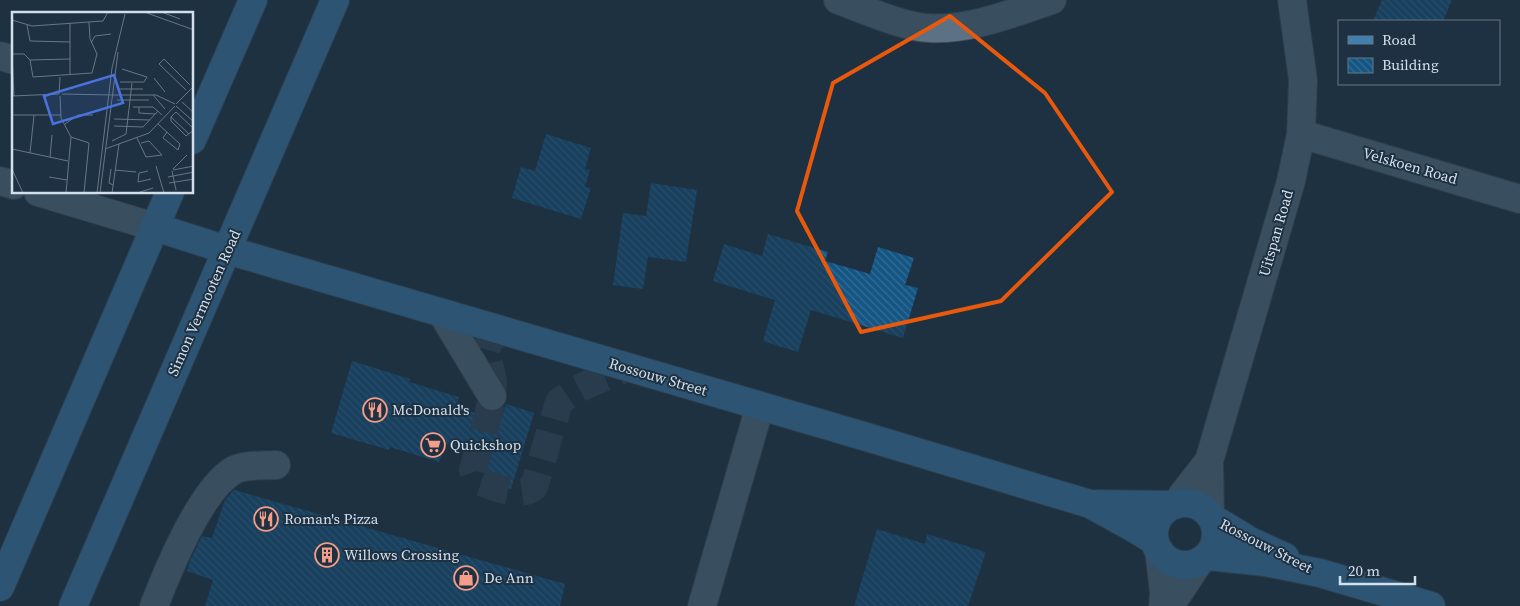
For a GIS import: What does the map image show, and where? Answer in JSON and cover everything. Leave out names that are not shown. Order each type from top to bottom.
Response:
[{"type":"main road","points":[[194,135],[253,0]]},
{"type":"main road","name":"Simon Vermooten Road","points":[[73,606],[335,0]]},
{"type":"main road","points":[[0,587],[169,194]]},
{"type":"main road","name":"Rossouw Street","points":[[155,228],[1090,504],[1130,526],[1157,546]]},
{"type":"main road","name":"Rossouw Street","points":[[1090,504],[1176,504]]},
{"type":"main road","points":[[1176,504],[1195,505],[1203,509],[1211,517],[1216,538],[1213,547],[1203,559],[1181,564],[1172,562],[1157,546],[1154,532],[1160,516],[1176,504]]},
{"type":"main road","name":"Rossouw Street","points":[[1211,517],[1252,542],[1320,573]]},
{"type":"main road","name":"Rossouw Street","points":[[1203,559],[1264,562],[1320,573],[1431,606]]},
{"type":"street","points":[[838,0],[906,24],[928,28],[953,28],[986,22],[1052,0]]},
{"type":"street","name":"Uitspan Road","points":[[1211,517],[1209,461],[1291,181],[1301,134],[1303,80],[1292,0]]},
{"type":"street","name":"Velskoen Road","points":[[1301,134],[1520,199]]},
{"type":"street","points":[[44,194],[155,228]]},
{"type":"street","points":[[442,313],[492,396]]},
{"type":"street","points":[[702,606],[760,406]]},
{"type":"street","name":"Uitspan Road","points":[[1176,504],[1209,461]]},
{"type":"street","points":[[154,606],[176,553],[199,510],[215,486],[234,470],[245,467],[276,466]]},
{"type":"street","points":[[1157,546],[1164,587],[1164,606]]},
{"type":"street","points":[[1170,606],[1203,559]]},
{"type":"highlighted area","points":[[950,16],[1045,93],[1112,192],[1001,301],[861,332],[797,211],[833,83]]},
{"type":"building","points":[[1382,0],[1452,0],[1443,20],[1373,20]]},
{"type":"building","points":[[546,134],[591,148],[585,169],[590,170],[585,187],[591,188],[581,219],[512,198],[521,167],[535,171]]},
{"type":"building","points":[[651,183],[697,190],[686,262],[648,257],[643,289],[613,285],[623,213],[646,216]]},
{"type":"building","points":[[768,234],[828,252],[825,261],[870,274],[878,247],[914,258],[905,285],[918,288],[903,338],[811,310],[798,352],[763,341],[775,300],[713,281],[724,244],[762,256]]},
{"type":"building","points":[[352,361],[410,379],[409,382],[459,397],[456,407],[501,421],[506,404],[534,413],[511,489],[483,481],[490,458],[445,444],[439,462],[390,447],[389,450],[331,433]]},
{"type":"building","name":"Willows Crossing","points":[[234,490],[565,584],[560,606],[205,606],[213,580],[187,571],[202,536],[212,538],[225,500]]},
{"type":"building","points":[[877,529],[925,544],[927,534],[986,552],[968,606],[854,606]]},
{"type":"tunnel","points":[[505,331],[489,341],[486,351],[493,381],[492,396],[473,470],[477,481],[498,488],[520,492],[534,487],[559,402],[583,387],[626,368]]},
{"type":"place","name":"McDonald's","points":[[375,410]]},
{"type":"place","name":"Quickshop","points":[[433,445]]},
{"type":"place","name":"Roman's Pizza","points":[[266,519]]},
{"type":"place","name":"Willows Crossing","points":[[327,555]]},
{"type":"place","name":"De Ann","points":[[466,578]]}]
